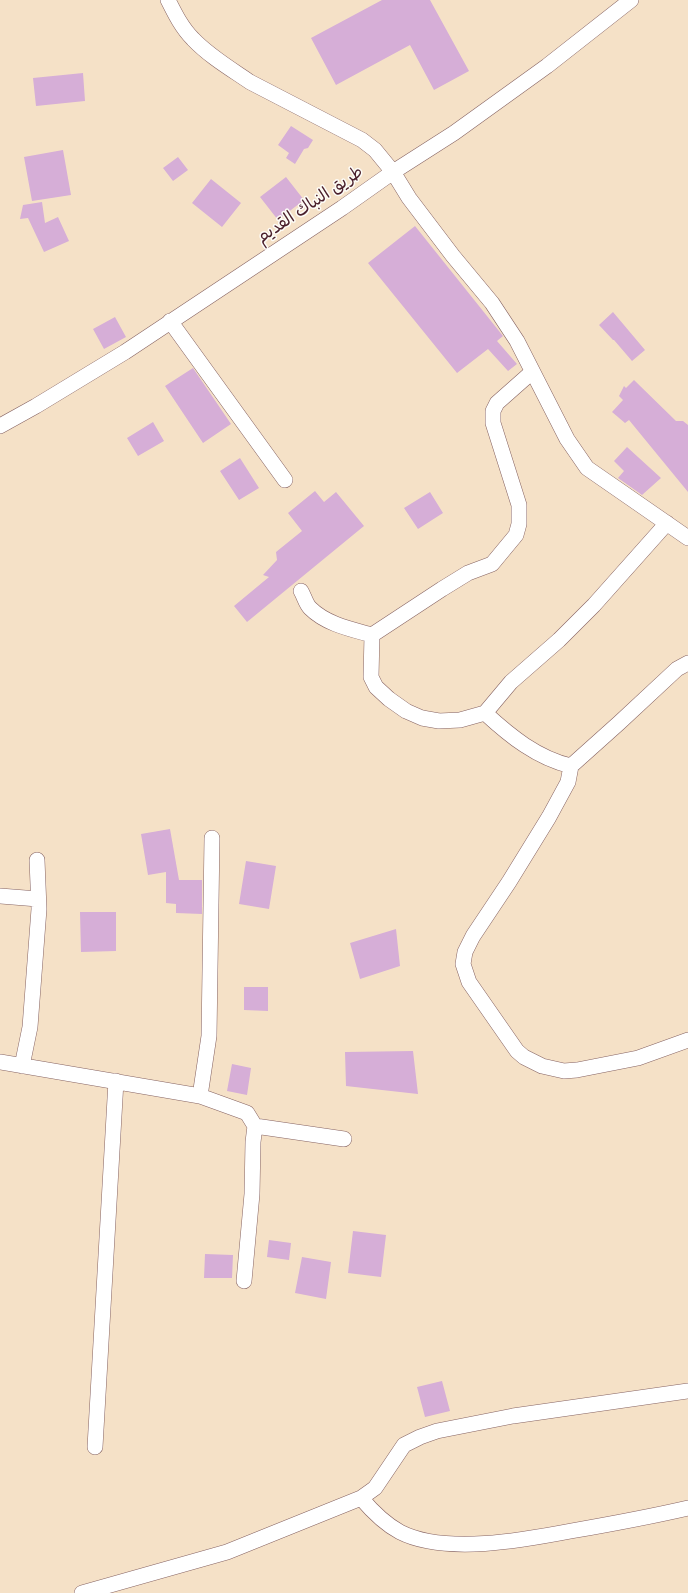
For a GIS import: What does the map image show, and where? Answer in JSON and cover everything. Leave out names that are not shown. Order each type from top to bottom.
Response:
[{"type":"street","points":[[168,0],[179,21],[193,39],[228,67],[250,82],[362,140],[375,150],[393,172],[418,210],[453,256],[492,303],[517,341],[567,440],[587,468],[688,538]]},
{"type":"street","name":"طريق النباك القديم","points":[[0,426],[86,377],[342,208],[393,172],[454,133],[541,71],[631,0]]},
{"type":"street","points":[[170,321],[286,480]]},
{"type":"street","points":[[301,591],[309,607],[337,626],[372,635],[422,601],[468,573],[492,564],[516,535],[519,524],[519,505],[493,423],[492,411],[497,403],[532,372]]},
{"type":"street","points":[[372,635],[371,677],[376,687],[389,699],[406,711],[422,718],[439,721],[460,720],[485,713],[511,682],[559,640],[594,605],[667,523]]},
{"type":"street","points":[[688,663],[676,669],[571,766],[568,782],[513,875],[473,936],[465,952],[463,964],[469,982],[517,1051],[524,1057],[542,1066],[564,1071],[577,1070],[638,1058],[688,1040]]},
{"type":"street","points":[[485,713],[512,737],[550,760],[571,766]]},
{"type":"street","points":[[200,1096],[209,1036],[212,838]]},
{"type":"street","points":[[22,1066],[30,1027],[38,899],[37,860]]},
{"type":"street","points":[[0,896],[38,899]]},
{"type":"street","points":[[0,1062],[200,1096],[247,1113],[256,1126],[253,1142],[252,1194],[244,1282]]},
{"type":"street","points":[[95,1447],[116,1081]]},
{"type":"street","points":[[256,1126],[344,1139]]},
{"type":"street","points":[[82,1593],[227,1552],[361,1498],[375,1488],[404,1446],[420,1437],[437,1431],[513,1416],[688,1391]]},
{"type":"street","points":[[361,1498],[374,1514],[400,1532],[430,1542],[469,1544],[512,1542],[630,1521],[688,1508]]},
{"type":"building","points":[[382,0],[430,0],[469,71],[434,90],[410,45],[336,85],[311,38]]},
{"type":"building","points":[[83,73],[85,101],[36,106],[33,78]]},
{"type":"building","points":[[291,126],[313,140],[308,148],[304,149],[295,164],[286,158],[289,153],[278,145]]},
{"type":"building","points":[[63,150],[71,195],[32,201],[24,157]]},
{"type":"building","points":[[178,157],[188,170],[173,181],[163,168]]},
{"type":"building","points":[[286,177],[304,200],[278,220],[260,197]]},
{"type":"building","points":[[211,179],[241,203],[222,227],[192,203]]},
{"type":"building","points":[[42,202],[45,223],[58,217],[69,241],[44,252],[28,218],[20,219],[23,205]]},
{"type":"building","points":[[415,226],[503,336],[497,341],[517,364],[508,371],[488,349],[457,373],[368,263]]},
{"type":"building","points":[[613,312],[645,350],[632,361],[599,325]]},
{"type":"building","points":[[115,317],[126,337],[104,349],[93,329]]},
{"type":"building","points":[[193,368],[231,424],[203,443],[165,386]]},
{"type":"building","points":[[634,380],[676,421],[683,421],[688,425],[688,492],[629,420],[625,423],[612,412],[623,400],[619,396],[624,386],[626,388]]},
{"type":"building","points":[[153,422],[164,441],[138,456],[127,438]]},
{"type":"building","points":[[627,447],[661,478],[642,495],[618,478],[624,471],[614,461]]},
{"type":"building","points":[[240,458],[259,488],[239,500],[220,471]]},
{"type":"building","points":[[315,491],[324,502],[336,492],[364,526],[247,622],[234,606],[269,577],[263,575],[277,560],[276,552],[302,531],[288,513]]},
{"type":"building","points":[[430,492],[443,513],[418,529],[404,508]]},
{"type":"building","points":[[170,829],[179,880],[202,880],[202,914],[176,913],[176,904],[166,903],[166,872],[148,875],[141,834]]},
{"type":"building","points":[[246,861],[276,866],[269,909],[239,904]]},
{"type":"building","points":[[80,912],[116,912],[116,951],[81,952]]},
{"type":"building","points":[[396,929],[400,966],[360,979],[350,943]]},
{"type":"building","points":[[244,987],[268,987],[268,1011],[244,1010]]},
{"type":"building","points":[[413,1051],[418,1094],[346,1086],[345,1052]]},
{"type":"building","points":[[232,1064],[251,1068],[247,1095],[227,1091]]},
{"type":"building","points":[[353,1231],[386,1235],[381,1277],[348,1273]]},
{"type":"building","points":[[269,1240],[291,1243],[289,1260],[267,1257]]},
{"type":"building","points":[[205,1254],[233,1255],[232,1278],[204,1278]]},
{"type":"building","points":[[302,1257],[331,1262],[326,1299],[295,1293]]},
{"type":"building","points":[[442,1381],[450,1411],[425,1417],[417,1387]]}]
